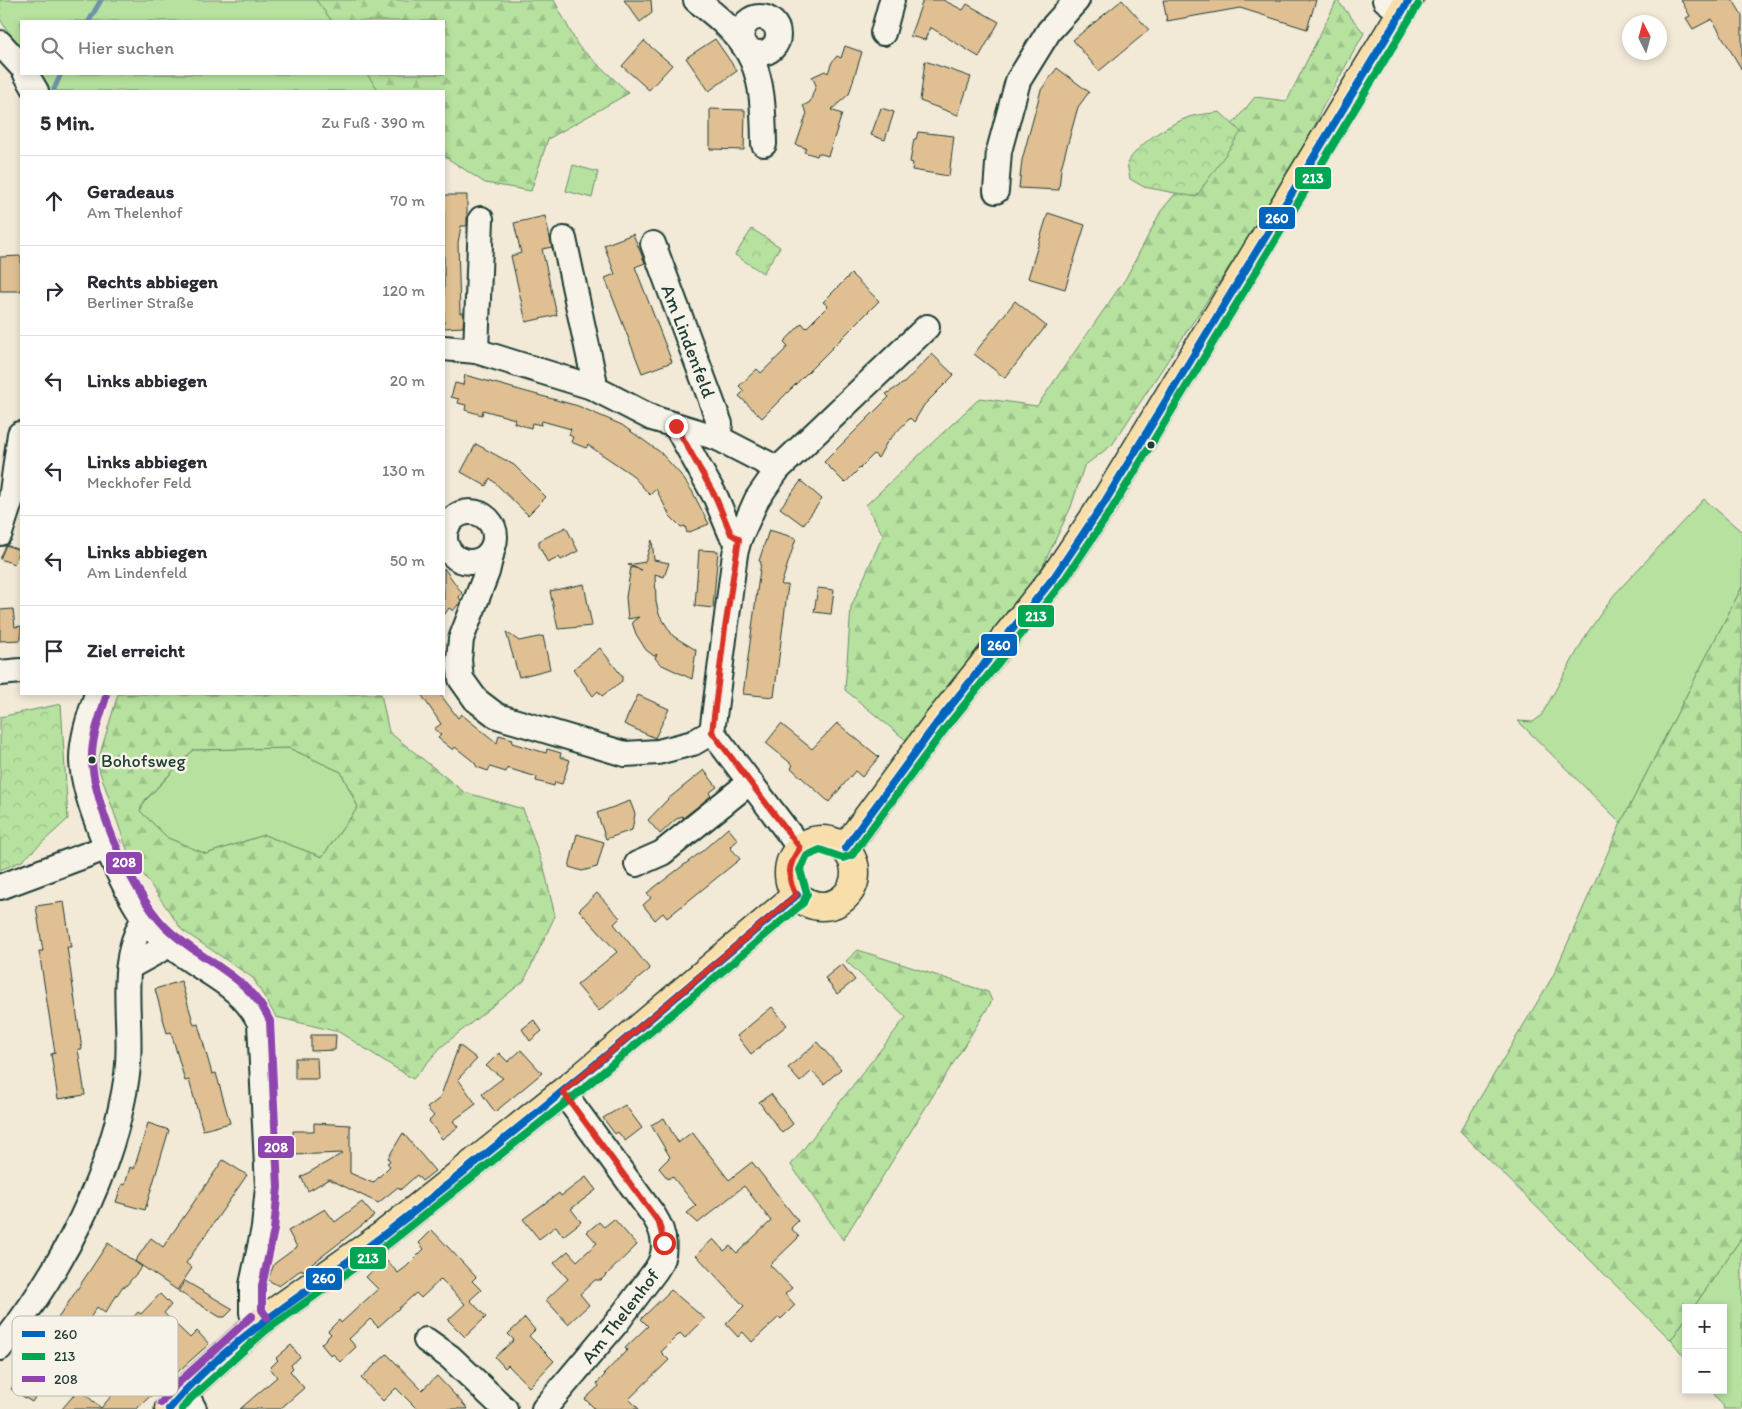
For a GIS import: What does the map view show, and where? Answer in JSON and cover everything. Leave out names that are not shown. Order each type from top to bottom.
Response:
[{"type":"main road","points":[[845,848],[937,724],[1055,576],[1104,503],[1399,4]]},
{"type":"main road","points":[[818,840],[827,840],[845,848],[852,858],[855,880],[850,891],[842,899],[832,905],[821,906],[810,904],[796,895],[789,878],[789,867],[793,857],[800,848],[818,840]]},
{"type":"main road","points":[[182,1403],[259,1323],[382,1236],[563,1092],[796,895]]},
{"type":"street","points":[[696,0],[720,18],[744,43],[755,65],[763,97],[764,144]]},
{"type":"street","points":[[883,32],[892,0]]},
{"type":"street","points":[[996,191],[999,151],[1018,82],[1048,31],[1077,0]]},
{"type":"street","points":[[0,43],[20,65]]},
{"type":"street","points":[[27,75],[35,90]]},
{"type":"street","points":[[476,351],[481,219]]},
{"type":"street","points":[[564,239],[594,378],[592,387]]},
{"type":"street","name":"Am Lindenfeld","points":[[653,244],[720,424],[718,438]]},
{"type":"street","points":[[800,848],[712,732],[732,572],[739,539],[758,499],[778,469],[927,327]]},
{"type":"street","points":[[445,348],[476,351],[592,387],[652,418],[718,438],[778,469]]},
{"type":"street","points":[[676,426],[716,498],[731,534],[739,539]]},
{"type":"street","points":[[0,533],[11,499],[20,434]]},
{"type":"street","points":[[493,547],[487,572],[461,639],[459,660],[461,679],[476,700],[497,716],[625,754],[658,752],[693,743],[712,732]]},
{"type":"street","points":[[0,673],[20,671]]},
{"type":"street","points":[[97,695],[85,731],[82,761],[91,803],[108,847],[144,918],[169,945],[189,961],[236,990],[250,1004],[260,1023],[268,1187],[264,1228],[252,1285],[252,1313],[259,1323]]},
{"type":"street","points":[[637,864],[662,853],[750,782]]},
{"type":"street","points":[[0,888],[108,847]]},
{"type":"street","points":[[23,1316],[72,1240],[90,1200],[115,1130],[127,1074],[126,993],[129,967],[134,934],[144,918]]},
{"type":"street","points":[[129,967],[169,945]]},
{"type":"street","name":"Am Thelenhof","points":[[544,1409],[618,1321],[656,1270],[661,1263],[664,1243],[659,1223],[563,1092]]},
{"type":"street","points":[[0,1348],[12,1331]]},
{"type":"street","points":[[426,1340],[450,1357],[505,1409]]},
{"type":"green space","points":[[0,0],[316,0],[331,20],[20,20],[20,50],[0,19]]},
{"type":"green space","points":[[316,0],[554,0],[578,46],[629,93],[548,139],[531,191],[485,183],[445,157],[445,90],[378,90],[368,75],[445,75],[445,20],[331,20]]},
{"type":"green space","points":[[1337,0],[1364,33],[1320,112],[1307,149],[1112,445],[1084,466],[1071,507],[1037,578],[907,741],[845,690],[851,607],[883,535],[866,505],[980,398],[1037,406],[1126,278],[1161,211],[1255,97],[1287,101]]},
{"type":"green space","points":[[36,75],[368,75],[378,90],[45,90]]},
{"type":"green space","points":[[1220,112],[1241,132],[1196,197],[1144,187],[1130,179],[1127,163],[1139,148],[1154,136],[1171,125],[1189,117]]},
{"type":"green space","points":[[573,165],[598,172],[592,198],[566,191]]},
{"type":"green space","points":[[752,229],[780,247],[763,273],[735,255]]},
{"type":"green space","points":[[1704,499],[1742,532],[1742,587],[1621,823],[1518,721],[1533,722],[1541,716],[1588,632],[1614,595]]},
{"type":"green space","points":[[1742,587],[1742,1237],[1696,1304],[1682,1304],[1682,1324],[1671,1340],[1460,1131],[1553,976],[1621,823]]},
{"type":"green space","points":[[118,695],[381,695],[389,732],[464,792],[523,809],[544,868],[555,916],[524,981],[441,1047],[413,1079],[339,1032],[276,1017],[253,978],[182,930],[128,852],[97,764]],"holes":[[[289,748],[341,772],[358,807],[322,857],[264,835],[206,854],[168,838],[140,811],[145,800],[193,750]]]},
{"type":"green space","points":[[61,704],[68,819],[22,861],[0,870],[0,717]]},
{"type":"green space","points":[[289,748],[341,772],[358,807],[322,857],[264,835],[206,854],[168,838],[140,811],[145,801],[193,750]]},
{"type":"green space","points":[[858,950],[988,992],[992,1001],[843,1240],[791,1165],[906,1017],[846,961]]},
{"type":"green space","points":[[1742,1237],[1742,1409],[1723,1409],[1724,1407],[1714,1394],[1727,1394],[1727,1304],[1696,1304]]},
{"type":"green space","points":[[1682,1324],[1682,1354],[1671,1340]]},
{"type":"building","points":[[624,0],[651,0],[652,13],[640,22]]},
{"type":"building","points":[[923,0],[943,0],[963,10],[967,4],[999,22],[979,57],[930,27],[925,40],[910,36]]},
{"type":"building","points":[[1122,0],[1149,30],[1099,71],[1073,40]]},
{"type":"building","points":[[1163,0],[1316,0],[1307,29],[1240,8],[1167,21]]},
{"type":"building","points":[[1681,0],[1733,0],[1742,15],[1742,70],[1712,19],[1693,29],[1686,18],[1690,16]]},
{"type":"building","points":[[715,39],[737,71],[709,91],[686,58]]},
{"type":"building","points":[[644,41],[672,65],[649,90],[622,66]]},
{"type":"building","points":[[845,46],[862,52],[849,94],[831,110],[842,114],[828,156],[818,153],[817,156],[804,152],[806,148],[796,145],[807,113],[803,106],[810,102],[816,85],[812,77],[825,71],[828,73],[832,62],[837,56],[841,58]]},
{"type":"building","points":[[925,61],[971,77],[958,115],[920,101]]},
{"type":"building","points":[[1057,68],[1089,92],[1078,107],[1061,168],[1059,190],[1019,188],[1022,160],[1041,90]]},
{"type":"building","points":[[881,108],[894,112],[885,140],[871,135]]},
{"type":"building","points":[[710,109],[745,110],[744,150],[710,149]]},
{"type":"building","points":[[918,132],[954,136],[949,176],[912,170],[913,163],[910,162],[914,139],[916,139]]},
{"type":"building","points":[[445,195],[467,195],[467,226],[461,226],[458,243],[460,313],[464,313],[463,327],[445,328]]},
{"type":"building","points":[[1048,213],[1085,225],[1065,289],[1028,278]]},
{"type":"building","points":[[545,216],[552,247],[542,249],[557,315],[526,322],[511,256],[521,253],[514,223]]},
{"type":"building","points":[[633,234],[645,263],[635,267],[672,362],[642,373],[605,278],[615,274],[604,245]]},
{"type":"building","points":[[20,256],[20,291],[0,291],[0,257]]},
{"type":"building","points":[[851,274],[879,301],[762,418],[739,396],[744,391],[739,386],[757,369],[761,373],[784,351],[788,346],[784,342],[802,323],[806,328],[828,306],[823,302]]},
{"type":"building","points":[[1015,301],[1046,326],[1005,378],[974,354]]},
{"type":"building","points":[[932,354],[954,375],[924,405],[914,422],[910,418],[887,442],[878,458],[874,454],[845,483],[824,462],[889,397],[886,394],[904,383]]},
{"type":"building","points":[[465,375],[578,406],[622,425],[660,452],[681,475],[692,491],[709,524],[687,533],[685,526],[681,527],[670,516],[656,489],[650,495],[631,474],[588,445],[586,448],[571,442],[573,437],[569,435],[571,429],[542,421],[541,425],[532,423],[531,428],[514,423],[515,419],[483,410],[482,415],[465,410],[466,405],[458,403],[459,399],[451,397],[455,383],[463,385]]},
{"type":"building","points":[[476,444],[514,465],[546,497],[528,515],[490,478],[486,486],[461,472]]},
{"type":"building","points":[[801,481],[822,499],[803,525],[780,508]]},
{"type":"building","points":[[566,527],[578,551],[561,560],[559,557],[548,563],[539,546],[539,541]]},
{"type":"building","points":[[769,530],[796,538],[781,585],[788,585],[774,697],[743,694],[761,562],[759,561]]},
{"type":"building","points":[[652,540],[654,560],[669,563],[664,577],[655,574],[656,602],[659,614],[673,636],[696,650],[692,679],[660,664],[655,658],[657,654],[654,656],[646,650],[636,634],[632,622],[639,617],[628,619],[626,597],[631,567],[642,570],[628,565],[645,562]]},
{"type":"building","points":[[6,545],[19,550],[14,564],[0,559]]},
{"type":"building","points":[[699,550],[718,551],[713,608],[695,606]]},
{"type":"building","points":[[445,569],[462,593],[459,597],[461,601],[453,611],[449,608],[445,614]]},
{"type":"building","points":[[584,584],[592,626],[558,629],[550,591]]},
{"type":"building","points":[[818,588],[834,590],[831,614],[814,612]]},
{"type":"building","points":[[13,609],[15,627],[20,626],[20,640],[0,641],[0,610]]},
{"type":"building","points":[[506,632],[519,641],[543,636],[550,669],[519,677]]},
{"type":"building","points":[[600,648],[622,676],[622,681],[602,696],[598,691],[593,696],[573,669]]},
{"type":"building","points":[[422,695],[441,695],[458,718],[461,714],[497,743],[499,735],[513,739],[512,743],[546,753],[547,749],[561,753],[560,757],[570,760],[562,784],[555,782],[554,786],[536,781],[537,777],[507,768],[506,772],[490,767],[488,771],[477,767],[474,762],[455,747],[453,750],[438,738],[441,735],[434,729],[441,724]]},
{"type":"building","points":[[638,695],[669,709],[655,738],[624,724]]},
{"type":"building","points":[[837,723],[879,757],[862,777],[855,771],[829,802],[791,768],[793,765],[766,743],[781,724],[812,749]]},
{"type":"building","points":[[704,770],[717,787],[709,793],[711,796],[683,818],[682,816],[675,820],[660,834],[648,820],[668,799]]},
{"type":"building","points":[[630,801],[635,814],[632,830],[606,839],[597,813]]},
{"type":"building","points":[[728,828],[738,840],[730,847],[740,859],[667,918],[663,913],[655,920],[643,905],[651,898],[647,893],[701,852]]},
{"type":"building","points":[[577,834],[604,842],[597,867],[582,871],[569,867]]},
{"type":"building","points":[[597,893],[620,918],[614,924],[650,969],[599,1011],[577,985],[617,952],[579,910]]},
{"type":"building","points":[[64,902],[71,947],[67,947],[82,1049],[78,1049],[85,1095],[58,1099],[51,1054],[55,1053],[39,951],[43,951],[36,906]]},
{"type":"building","points":[[842,964],[855,980],[837,994],[825,978]]},
{"type":"building","points":[[181,981],[194,1025],[198,1024],[212,1074],[216,1073],[230,1123],[203,1130],[189,1080],[185,1081],[171,1032],[167,1033],[155,989]]},
{"type":"building","points":[[772,1007],[787,1025],[751,1054],[737,1036]]},
{"type":"building","points":[[534,1020],[542,1031],[530,1041],[522,1029]]},
{"type":"building","points":[[311,1035],[336,1035],[335,1050],[311,1051]]},
{"type":"building","points":[[817,1042],[841,1069],[824,1084],[812,1071],[800,1082],[788,1068]]},
{"type":"building","points":[[459,1045],[477,1059],[458,1079],[476,1104],[453,1121],[458,1127],[442,1139],[429,1121],[434,1116],[427,1108],[440,1098]]},
{"type":"building","points":[[521,1050],[542,1073],[495,1112],[482,1094],[503,1078],[486,1066],[499,1053],[508,1062]]},
{"type":"building","points":[[295,1058],[317,1058],[318,1079],[295,1079]]},
{"type":"building","points":[[771,1094],[793,1124],[782,1133],[759,1102]]},
{"type":"building","points":[[625,1105],[642,1128],[625,1141],[618,1132],[615,1134],[603,1118]]},
{"type":"building","points":[[664,1118],[678,1143],[692,1132],[729,1180],[752,1162],[798,1221],[791,1228],[799,1237],[770,1265],[792,1288],[785,1294],[795,1305],[752,1342],[743,1332],[738,1337],[726,1324],[744,1306],[696,1255],[713,1239],[724,1251],[730,1246],[737,1253],[771,1221],[744,1186],[698,1223],[687,1213],[696,1206],[672,1176],[668,1179],[659,1168],[670,1157],[651,1125]]},
{"type":"building","points":[[148,1123],[169,1130],[145,1210],[116,1202],[122,1184],[125,1185],[130,1167],[134,1169]]},
{"type":"building","points":[[314,1123],[350,1125],[350,1173],[373,1183],[390,1166],[387,1163],[390,1161],[388,1158],[403,1133],[435,1171],[422,1181],[417,1175],[400,1190],[398,1187],[378,1203],[329,1179],[308,1191],[301,1177],[343,1153],[293,1155],[293,1131],[314,1131]]},
{"type":"building","points":[[223,1160],[247,1175],[186,1263],[192,1268],[177,1290],[135,1261],[151,1238],[163,1247]]},
{"type":"building","points":[[586,1177],[596,1190],[571,1209],[581,1222],[563,1236],[556,1226],[539,1239],[523,1219],[559,1193],[561,1196]]},
{"type":"building","points":[[362,1202],[374,1216],[303,1271],[302,1269],[279,1286],[268,1280],[274,1264],[297,1247],[288,1231],[325,1209],[335,1222]]},
{"type":"building","points":[[614,1219],[637,1245],[601,1280],[595,1280],[580,1294],[589,1305],[568,1324],[546,1300],[568,1279],[554,1263],[568,1251],[577,1261],[597,1243],[587,1232],[599,1222],[604,1227]]},
{"type":"building","points":[[432,1230],[476,1277],[472,1281],[481,1290],[470,1300],[486,1317],[465,1337],[448,1320],[465,1304],[441,1279],[421,1298],[416,1293],[378,1327],[370,1319],[349,1339],[356,1347],[340,1362],[333,1354],[331,1356],[321,1344],[331,1334],[328,1331],[339,1320],[341,1323],[378,1289],[366,1277],[385,1259],[398,1273],[424,1249],[419,1243]]},
{"type":"building","points":[[108,1243],[142,1267],[125,1287],[123,1286],[105,1313],[97,1307],[91,1316],[60,1316]]},
{"type":"building","points":[[185,1281],[233,1309],[225,1317],[220,1317],[178,1291]]},
{"type":"building","points":[[671,1290],[705,1319],[685,1338],[680,1333],[661,1352],[669,1360],[629,1399],[639,1409],[595,1409],[585,1399],[599,1386],[597,1383],[627,1350],[625,1348],[648,1326],[641,1319]]},
{"type":"building","points":[[160,1294],[171,1305],[164,1313],[167,1316],[134,1316],[138,1312],[141,1314]]},
{"type":"building","points":[[525,1318],[535,1330],[529,1336],[554,1361],[529,1387],[508,1365],[505,1368],[495,1357],[514,1340],[508,1334]]},
{"type":"building","points":[[178,1326],[190,1338],[197,1331],[209,1344],[178,1372]]},
{"type":"building","points":[[291,1345],[300,1357],[291,1365],[293,1368],[290,1371],[304,1388],[280,1409],[240,1409],[277,1377],[270,1368],[278,1360],[276,1358]]},
{"type":"building","points":[[387,1354],[422,1390],[437,1376],[468,1409],[417,1409],[396,1388],[383,1401],[361,1378]]},
{"type":"building","points":[[22,1396],[36,1396],[32,1402]]},
{"type":"building","points":[[73,1396],[87,1396],[101,1408],[111,1396],[151,1396],[136,1409],[62,1409]]},
{"type":"waterway","points":[[90,20],[101,0]]},
{"type":"waterway","points":[[54,89],[61,75]]},
{"type":"transit line","name":"260","points":[[845,848],[937,723],[1055,576],[1104,503],[1409,0]]},
{"type":"transit line","name":"213","points":[[182,1409],[191,1398],[265,1331],[388,1244],[583,1089],[803,903],[807,894],[800,870],[807,856],[820,850],[843,858],[852,855],[945,729],[1063,582],[1112,509],[1418,5]]},
{"type":"transit line","name":"208","points":[[106,697],[96,728],[92,760],[100,802],[119,853],[131,878],[158,919],[172,933],[239,982],[262,1006],[270,1021],[278,1187],[274,1230],[262,1286],[262,1310],[267,1317]]},
{"type":"transit line","name":"260","points":[[169,1409],[193,1383],[244,1337],[356,1256],[437,1194],[797,895]]},
{"type":"transit line","name":"208","points":[[178,1383],[252,1316]]},
{"type":"transit line","name":"208","points":[[161,1403],[167,1396]]},
{"type":"place","name":"Bohofsweg","points":[[92,760]]},
{"type":"route","points":[[664,1243],[659,1223],[563,1092],[796,895],[789,878],[789,867],[793,857],[800,848],[712,732],[735,554],[739,539],[731,534],[716,498],[676,426]]}]
